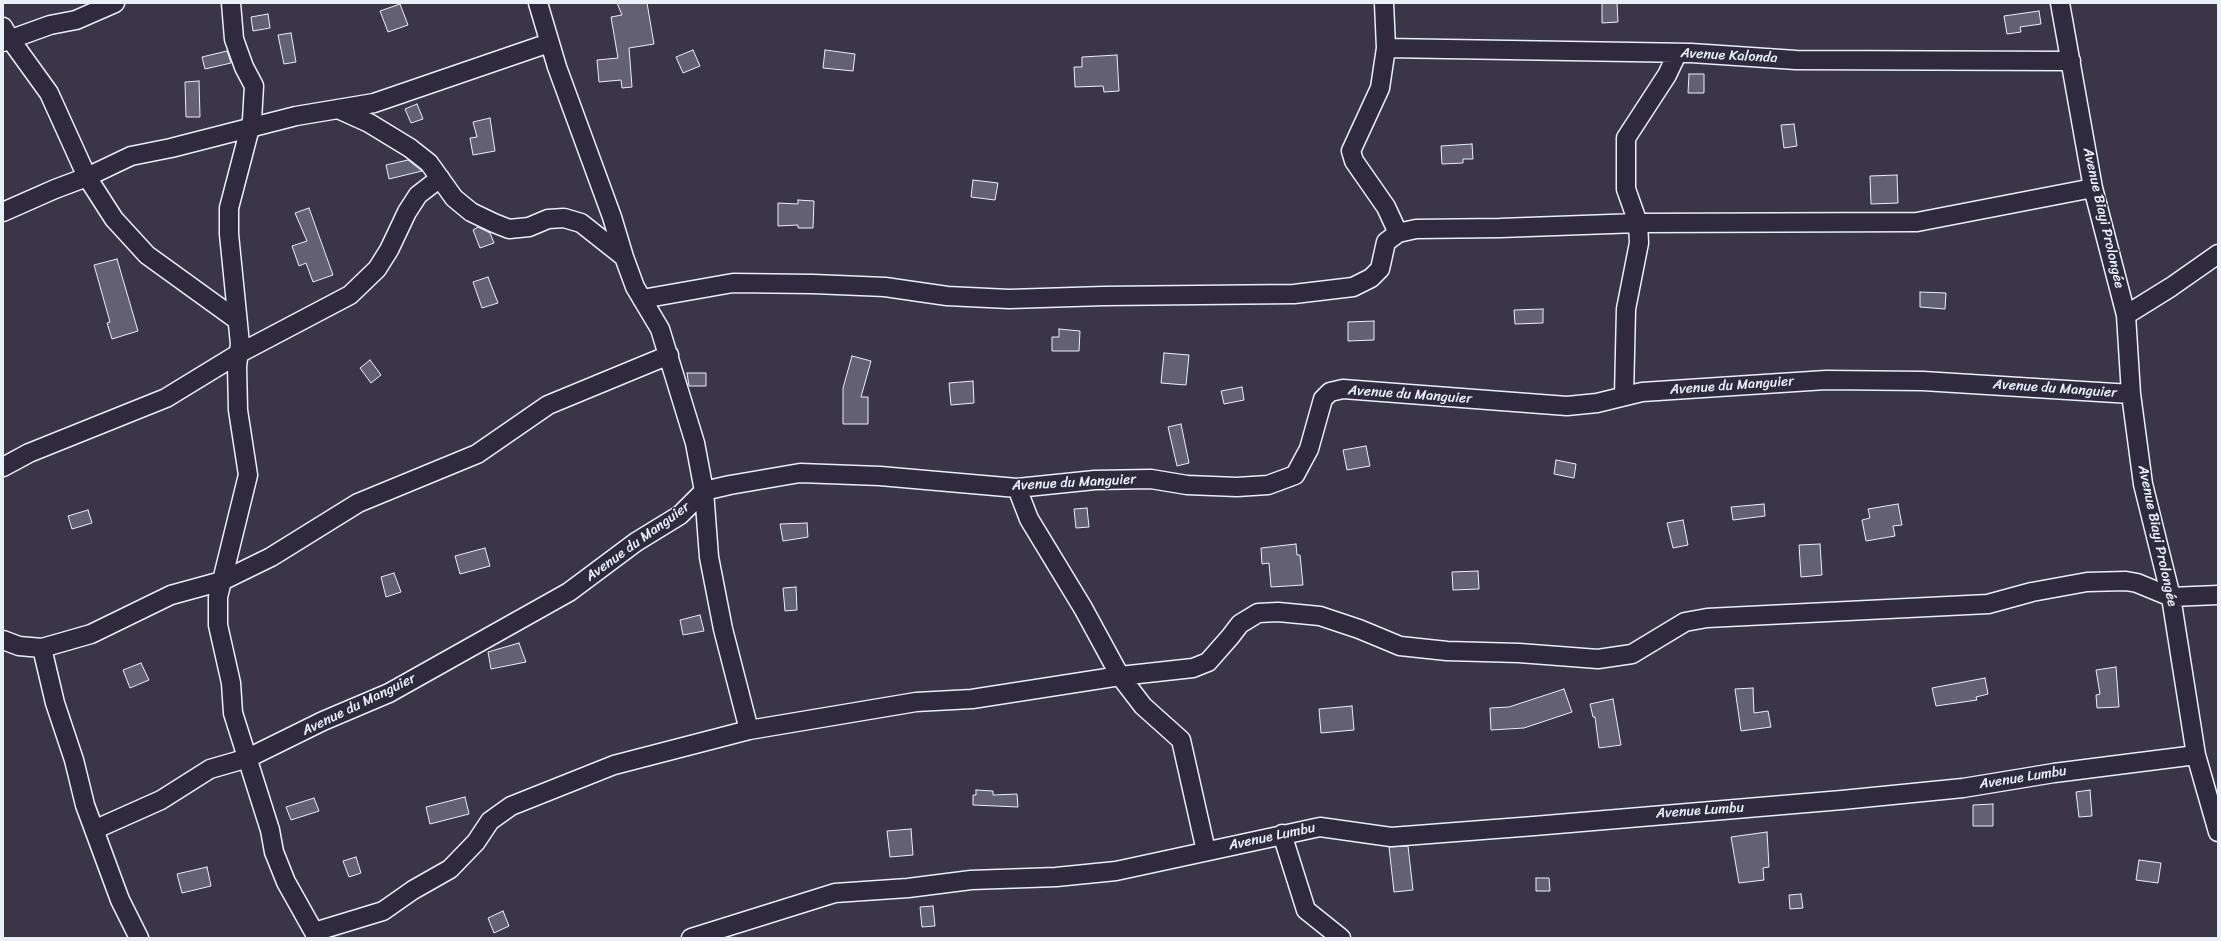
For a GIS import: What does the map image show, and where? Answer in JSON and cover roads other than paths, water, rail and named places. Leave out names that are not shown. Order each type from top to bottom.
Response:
[{"type":"street","points":[[115,3],[76,20],[5,36],[49,93],[87,177],[114,219],[147,255],[237,320]]},
{"type":"street","points":[[231,3],[234,39],[244,67],[254,86],[250,128],[229,208],[229,234],[240,344],[238,354],[238,410],[248,475],[218,597],[218,625],[231,683],[233,713],[270,830],[274,852],[286,882],[315,935],[383,912],[413,890],[450,869],[476,842],[490,821],[511,806],[614,765],[749,730],[916,702],[972,699],[1120,676],[1193,668],[1208,662],[1240,624],[1258,613],[1278,612],[1320,616],[1359,629],[1400,646],[1447,651],[1519,653],[1598,659],[1632,654],[1685,622],[1707,618],[1988,604],[2032,592],[2103,582],[2126,581],[2137,583],[2171,597],[2218,595]]},
{"type":"street","points":[[538,3],[549,43],[612,217],[630,276],[642,299],[656,320],[669,356],[695,442],[704,491],[709,557],[724,629],[749,730]]},
{"type":"street","points":[[1384,3],[1386,48],[1380,88],[1351,151],[1354,161],[1386,207],[1398,233]]},
{"type":"street","name":"Avenue Biayi Prolongée","points":[[2060,3],[2093,188],[2126,315],[2131,394],[2143,484],[2171,597],[2196,755],[2218,832]]},
{"type":"street","points":[[3,212],[54,189],[87,177],[130,156],[171,148],[296,116],[374,103],[549,43]]},
{"type":"street","name":"Avenue Kalonda","points":[[1386,48],[1677,54],[1796,60],[2071,61]]},
{"type":"street","points":[[1624,396],[1626,309],[1639,243],[1638,223],[1626,189],[1626,138],[1666,75],[1677,54]]},
{"type":"street","points":[[338,109],[369,122],[410,148],[429,163],[454,198],[471,212],[509,229],[529,227],[548,219],[564,218],[581,224],[624,257]]},
{"type":"street","points":[[3,467],[29,453],[166,398],[238,354],[350,295],[377,269],[389,250],[407,212],[418,195],[440,178]]},
{"type":"street","points":[[642,299],[733,283],[885,287],[947,296],[1009,299],[1104,296],[1294,294],[1353,286],[1370,278],[1380,269],[1386,242],[1398,233],[1416,229],[1500,228],[1638,223],[1917,222],[2093,188]]},
{"type":"street","points":[[2126,315],[2171,287],[2218,254]]},
{"type":"street","points":[[3,640],[19,646],[42,648],[91,634],[171,595],[222,581],[271,557],[358,503],[477,454],[548,405],[669,356]]},
{"type":"street","name":"Avenue du Manguier","points":[[96,829],[160,800],[210,769],[248,758],[323,721],[389,693],[569,592],[636,542],[680,515],[704,491],[800,473],[880,476],[1017,488],[1096,480],[1151,479],[1187,484],[1237,487],[1268,484],[1295,475],[1309,449],[1323,399],[1330,392],[1344,389],[1567,406],[1597,403],[1642,392],[1826,380],[1923,381],[2131,394]]},
{"type":"street","points":[[1017,488],[1029,519],[1083,608],[1120,676],[1144,706],[1181,740],[1206,851]]},
{"type":"street","points":[[42,648],[55,703],[74,760],[86,805],[96,829],[120,900],[139,938]]},
{"type":"street","name":"Avenue Lumbu","points":[[691,938],[835,893],[908,888],[971,880],[1056,877],[1116,871],[1320,827],[1391,837],[1842,800],[1963,788],[2054,773],[2196,755]]},
{"type":"street","points":[[1282,834],[1306,910],[1341,938]]}]
